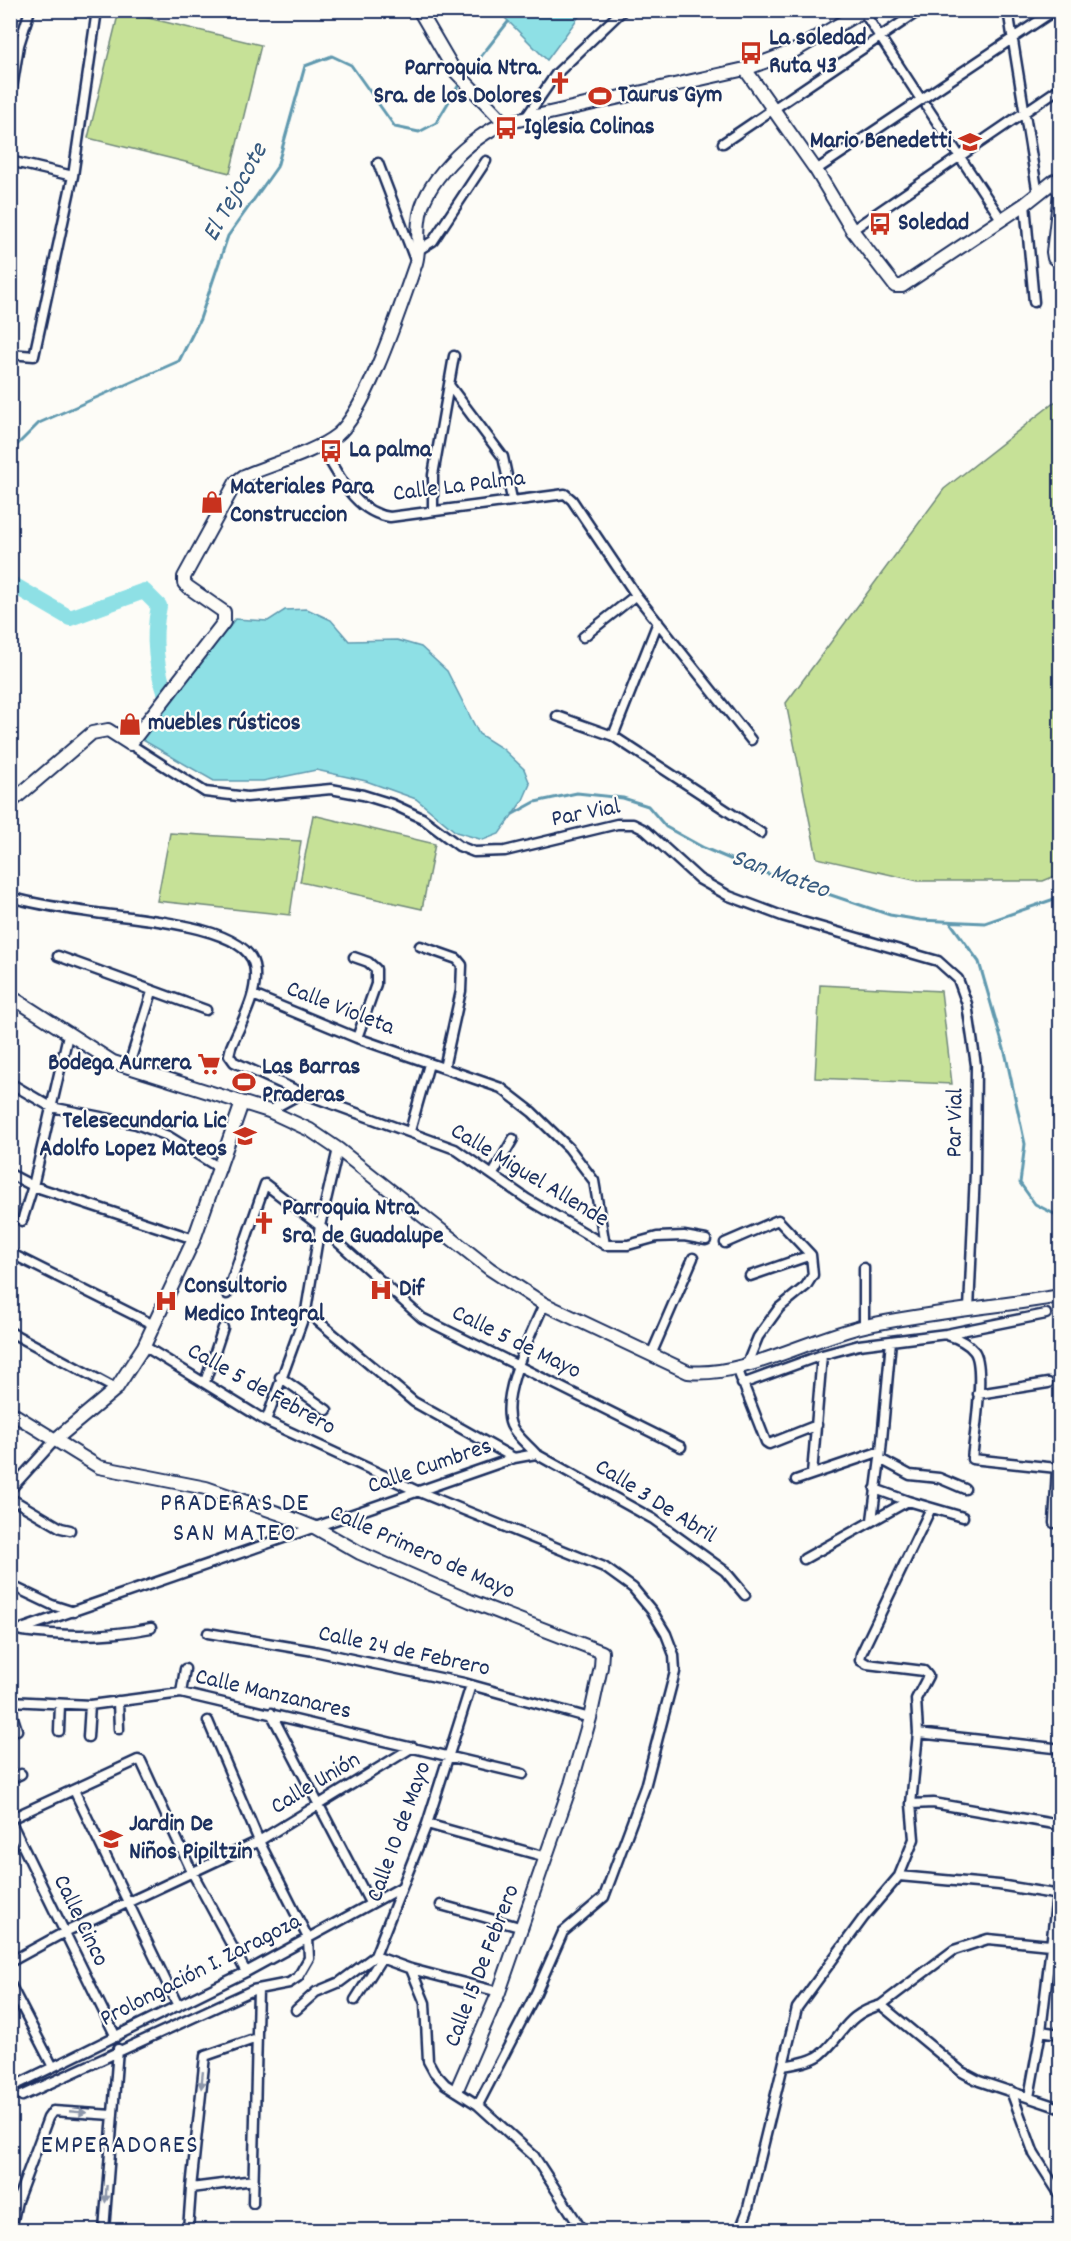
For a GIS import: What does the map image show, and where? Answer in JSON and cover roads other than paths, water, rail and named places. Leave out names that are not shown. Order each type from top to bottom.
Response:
[{"type":"main road","points":[[419,10],[454,70],[505,123]]},
{"type":"main road","points":[[10,803],[92,732],[108,730],[130,744],[224,622],[226,617],[224,612],[188,587],[184,583],[184,577],[229,492],[244,476],[335,437],[347,424],[372,380],[416,263],[420,249],[418,221],[423,203],[436,180],[480,135],[505,123],[745,69],[794,51],[863,11]]},
{"type":"main road","points":[[745,69],[816,170],[852,230],[895,286],[902,286],[1038,195],[1057,178]]},
{"type":"main road","points":[[1057,178],[1060,193],[1053,252],[1054,258],[1060,261]]},
{"type":"main road","points":[[10,996],[98,1054],[128,1068],[269,1111],[310,1130],[338,1149],[490,1269],[544,1304],[688,1372],[707,1374],[742,1366],[864,1326],[1060,1296]]},
{"type":"main road","points":[[56,1438],[116,1389],[144,1346],[194,1239],[221,1169],[242,1102]]},
{"type":"main road","name":"Calle Primero de Mayo","points":[[10,1412],[56,1438],[99,1467],[206,1488],[316,1528],[360,1553],[470,1601],[602,1652]]},
{"type":"main road","name":"Calle 15 De Febrero","points":[[457,2089],[499,1992],[546,1857],[590,1718],[602,1652]]},
{"type":"street","points":[[10,101],[15,44],[30,10]]},
{"type":"street","points":[[10,354],[34,356],[73,176],[97,10]]},
{"type":"street","points":[[525,120],[556,74],[623,10]]},
{"type":"street","points":[[723,143],[920,10]]},
{"type":"street","points":[[1008,10],[1038,195]]},
{"type":"street","points":[[816,170],[920,99],[1012,41],[1055,10]]},
{"type":"street","points":[[863,11],[920,99]]},
{"type":"street","points":[[852,230],[1060,88]]},
{"type":"street","points":[[927,107],[1001,219]]},
{"type":"street","points":[[10,161],[73,176]]},
{"type":"street","points":[[420,249],[433,241],[486,161]]},
{"type":"street","points":[[378,163],[416,263]]},
{"type":"street","points":[[1025,204],[1034,302]]},
{"type":"street","points":[[433,511],[433,475],[454,356]]},
{"type":"street","points":[[449,385],[503,457],[512,499]]},
{"type":"street","name":"Calle La Palma","points":[[320,444],[348,490],[365,509],[390,517],[512,499],[565,494],[572,500],[636,595]]},
{"type":"street","points":[[583,637],[636,595],[751,740]]},
{"type":"street","points":[[613,736],[658,622]]},
{"type":"street","points":[[557,716],[613,736],[761,832]]},
{"type":"street","name":"Par Vial","points":[[130,744],[205,792],[247,797],[331,789],[363,795],[392,804],[422,818],[459,846],[474,852],[505,851],[617,824],[633,824],[645,830],[699,879],[729,896],[782,916],[938,961],[958,979],[967,1004],[975,1065],[975,1172],[969,1310]]},
{"type":"street","name":"Calle Violeta","points":[[10,897],[33,904],[99,914],[171,921],[212,933],[239,947],[254,962],[256,978],[253,995],[357,1038],[501,1088],[532,1112],[569,1148],[594,1181],[604,1245]]},
{"type":"street","points":[[420,946],[457,959],[462,965],[461,991],[444,1068]]},
{"type":"street","points":[[58,956],[206,1010]]},
{"type":"street","points":[[354,957],[368,962],[376,969],[376,984],[357,1038]]},
{"type":"street","points":[[128,1068],[152,992]]},
{"type":"street","name":"Calle Miguel Allende","points":[[253,995],[230,1055],[234,1062],[302,1093],[454,1149],[493,1173],[527,1199],[604,1245],[628,1245],[657,1238],[684,1236],[706,1240]]},
{"type":"street","points":[[22,1221],[33,1186],[68,1035]]},
{"type":"street","points":[[410,1131],[429,1064]]},
{"type":"street","points":[[10,1083],[51,1107],[136,1124],[168,1136],[221,1169]]},
{"type":"street","points":[[269,1111],[302,1093]]},
{"type":"street","points":[[493,1173],[513,1139]]},
{"type":"street","points":[[266,1421],[280,1377],[306,1311],[320,1226],[338,1149]]},
{"type":"street","points":[[10,1174],[33,1186],[194,1239]]},
{"type":"street","name":"Calle 5 de Mayo","points":[[227,1294],[265,1184],[320,1226],[422,1318],[681,1447]]},
{"type":"street","points":[[725,1243],[778,1220],[811,1255],[813,1275],[806,1286],[779,1308],[758,1337],[742,1366],[742,1384],[766,1442],[769,1443],[817,1425]]},
{"type":"street","points":[[10,1253],[154,1325]]},
{"type":"street","points":[[750,1276],[811,1255]]},
{"type":"street","points":[[651,1355],[693,1258]]},
{"type":"street","points":[[864,1268],[864,1326]]},
{"type":"street","name":"Calle Cumbres","points":[[536,1454],[512,1428],[509,1418],[517,1366],[544,1304]]},
{"type":"street","points":[[306,1311],[414,1402],[514,1458]]},
{"type":"street","points":[[742,1384],[822,1355],[859,1345],[946,1335],[1046,1314]]},
{"type":"street","points":[[205,1382],[223,1328]]},
{"type":"street","points":[[10,1332],[116,1389]]},
{"type":"street","points":[[946,1335],[961,1339],[976,1353],[980,1369],[972,1459],[1057,1468],[1054,1523]]},
{"type":"street","points":[[872,1520],[881,1455],[891,1341]]},
{"type":"street","name":"Calle 5 de Febrero","points":[[144,1346],[266,1421],[417,1491],[604,1567],[633,1588],[652,1611],[666,1634],[674,1655],[675,1672],[645,1787],[604,1897],[562,1932],[536,1993],[478,2105]]},
{"type":"street","points":[[812,1474],[822,1355]]},
{"type":"street","points":[[280,1377],[327,1410]]},
{"type":"street","points":[[978,1394],[1048,1383]]},
{"type":"street","points":[[10,1490],[56,1438]]},
{"type":"street","name":"Calle Cumbres","points":[[14,1631],[75,1612],[514,1458],[536,1454]]},
{"type":"street","name":"Calle 3 De Abril","points":[[536,1454],[652,1519],[725,1570],[745,1595]]},
{"type":"street","points":[[796,1480],[881,1455],[910,1475],[939,1478],[965,1490]]},
{"type":"street","points":[[875,1489],[908,1502],[963,1517]]},
{"type":"street","points":[[10,1498],[61,1528],[70,1530]]},
{"type":"street","points":[[804,1559],[908,1502]]},
{"type":"street","points":[[740,2230],[747,2212],[797,2008],[864,1917],[899,1876],[914,1839],[911,1804],[918,1733],[916,1700],[928,1676],[924,1671],[867,1664],[860,1660],[931,1508]]},
{"type":"street","points":[[10,1585],[52,1605],[75,1612]]},
{"type":"street","points":[[14,1631],[68,1637],[116,1635],[151,1629]]},
{"type":"street","name":"Calle 24 de Febrero","points":[[208,1632],[314,1651],[471,1685],[590,1718]]},
{"type":"street","points":[[181,1693],[185,1669]]},
{"type":"street","name":"Calle 10 de Mayo","points":[[355,2000],[378,1958],[400,1888],[427,1824],[471,1685]]},
{"type":"street","name":"Calle Manzanares","points":[[10,1701],[90,1705],[181,1693],[523,1774]]},
{"type":"street","points":[[118,1701],[119,1729]]},
{"type":"street","points":[[59,1731],[60,1704]]},
{"type":"street","points":[[88,1737],[90,1705]]},
{"type":"street","points":[[10,1708],[17,1730]]},
{"type":"street","points":[[271,1713],[370,1903]]},
{"type":"street","points":[[22,2096],[118,2049],[258,1989],[289,1983],[298,1977],[309,1958],[308,1938],[259,1841],[208,1721]]},
{"type":"street","points":[[918,1733],[1054,1748]]},
{"type":"street","name":"Calle Unión","points":[[10,1962],[63,1933],[259,1841],[320,1806],[413,1747]]},
{"type":"street","points":[[10,1820],[138,1760],[141,1761],[192,1872],[246,1972]]},
{"type":"street","points":[[10,1779],[21,1774]]},
{"type":"street","points":[[74,1790],[178,2006]]},
{"type":"street","points":[[911,1804],[933,1803],[1060,1825]]},
{"type":"street","name":"Calle Cinco","points":[[10,1820],[63,1933],[116,2037]]},
{"type":"street","points":[[427,1824],[546,1857]]},
{"type":"street","points":[[899,1876],[999,1885],[1059,1895],[1050,1945],[1041,2031],[1029,2097]]},
{"type":"street","name":"Prolongación I. Zaragoza","points":[[14,2084],[116,2037],[246,1972],[400,1888]]},
{"type":"street","points":[[441,1905],[522,1928]]},
{"type":"street","points":[[783,2066],[819,2056],[853,2017],[862,2010],[881,2005],[954,1950],[988,1939],[1060,1946]]},
{"type":"street","points":[[296,2010],[316,1992],[340,1982],[378,1958],[499,1992]]},
{"type":"street","points":[[411,1969],[424,2003],[428,2061],[445,2084],[457,2089],[478,2105],[534,2156],[582,2230]]},
{"type":"street","points":[[10,1984],[53,2067]]},
{"type":"street","points":[[253,2203],[258,1989]]},
{"type":"street","points":[[881,2005],[962,2072],[1060,2108]]},
{"type":"street","points":[[1041,2031],[1060,2034]]},
{"type":"street","points":[[188,2230],[205,2056],[257,2038]]},
{"type":"street","points":[[104,2230],[118,2049]]},
{"type":"street","points":[[1011,2091],[1034,2154],[1060,2195]]},
{"type":"street","points":[[11,2230],[17,2201],[48,2118],[53,2111],[112,2115]]},
{"type":"street","points":[[191,2188],[254,2180]]},
{"type":"water","points":[[498,10],[583,11],[547,60]]},
{"type":"water","points":[[307,609],[331,620],[349,641],[397,640],[421,647],[447,671],[479,734],[503,749],[524,769],[530,784],[523,800],[499,834],[483,840],[456,832],[416,799],[366,781],[316,770],[263,781],[214,781],[141,739],[235,619],[268,621],[285,610]]},
{"type":"waterway","name":"El Tejocote","points":[[464,78],[508,22]]},
{"type":"waterway","name":"El Tejocote","points":[[10,452],[39,423],[179,361],[200,319],[228,236],[277,167],[305,66],[332,56],[351,65],[395,127],[419,132],[436,123],[460,83]]},
{"type":"waterway","name":"San Mateo","points":[[10,583],[70,618],[144,591],[159,606],[156,655],[169,702]]},
{"type":"waterway","name":"San Mateo","points":[[513,814],[535,802],[577,793],[623,798],[648,806],[666,827],[704,848],[754,869],[890,915],[920,920],[985,923],[1060,897]]},
{"type":"waterway","points":[[950,922],[979,962],[1006,1056],[1025,1144],[1020,1183],[1035,1204],[1060,1217]]},
{"type":"place","name":"La soledad Ruta 43","points":[[751,53]]},
{"type":"place","name":"Parroquia Ntra. Sra. de los Dolores","points":[[560,83]]},
{"type":"place","name":"Taurus Gym","points":[[600,96]]},
{"type":"place","name":"Iglesia Colinas","points":[[506,128]]},
{"type":"place","name":"Mario Benedetti","points":[[970,142]]},
{"type":"place","name":"Soledad","points":[[880,224]]},
{"type":"place","name":"La palma","points":[[331,451]]},
{"type":"place","name":"Materiales Para Construccion","points":[[212,502]]},
{"type":"place","name":"muebles rústicos","points":[[130,724]]},
{"type":"place","name":"Bodega Aurrera","points":[[209,1064]]},
{"type":"place","name":"Las Barras Praderas","points":[[244,1082]]},
{"type":"place","name":"Telesecundaria Lic Adolfo Lopez Mateos","points":[[245,1136]]},
{"type":"place","name":"Parroquia Ntra. Sra. de Guadalupe","points":[[264,1223]]},
{"type":"place","name":"Dif","points":[[381,1290]]},
{"type":"place","name":"Consultorio Medico Integral","points":[[166,1301]]},
{"type":"place","name":"Jardin De Niños Pipiltzin","points":[[111,1839]]},
{"type":"district","name":"PRADERAS DE SAN MATEO","points":[[235,1519]]},
{"type":"district","name":"EMPERADORES","points":[[120,2146]]}]
